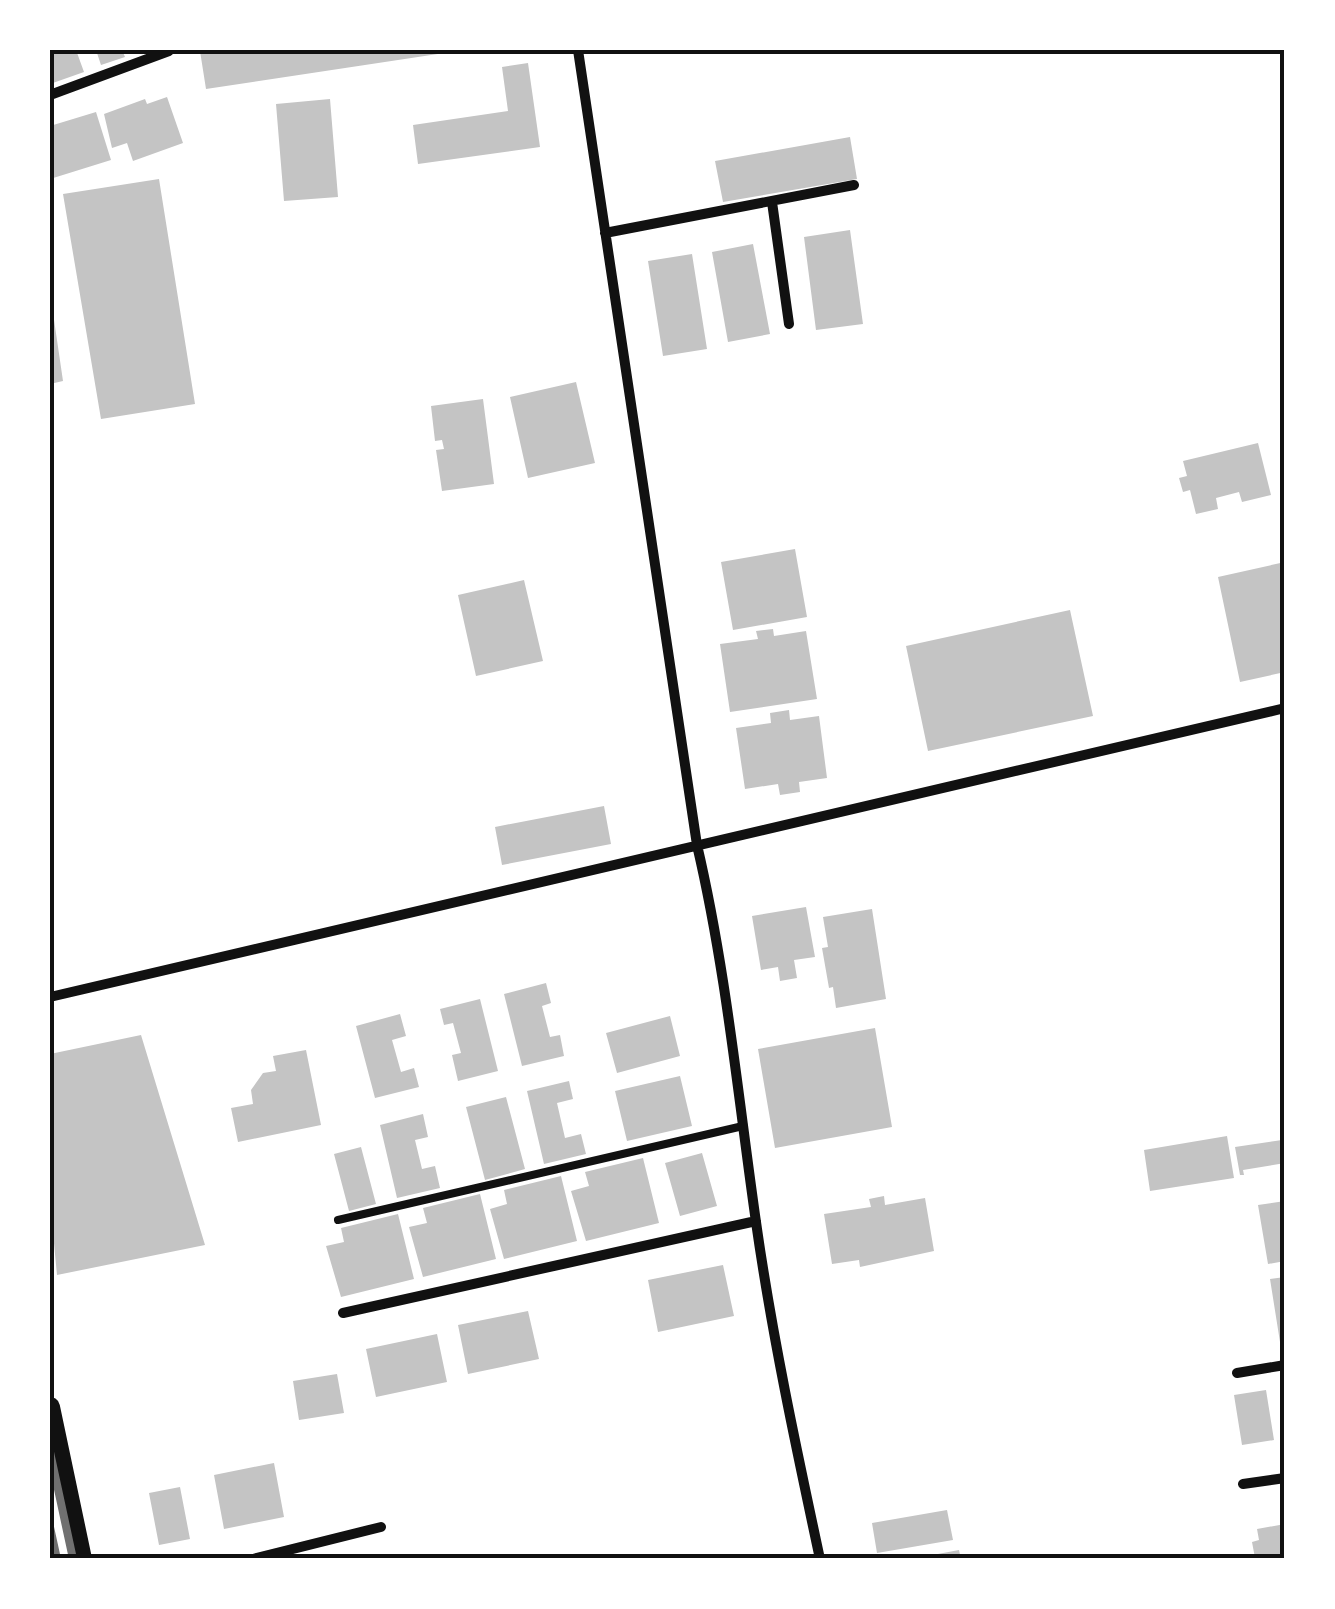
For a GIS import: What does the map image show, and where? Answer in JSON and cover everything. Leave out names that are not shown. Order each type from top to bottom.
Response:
[{"type":"main road","points":[[50,1407],[82,1559]]},
{"type":"street","points":[[578,50],[697,846],[717,930],[756,1221],[783,1383],[820,1559]]},
{"type":"street","points":[[50,95],[169,51]]},
{"type":"street","points":[[606,233],[854,185]]},
{"type":"street","points":[[772,202],[790,324]]},
{"type":"street","points":[[50,998],[1285,708]]},
{"type":"street","points":[[344,1313],[756,1221]]},
{"type":"street","points":[[1237,1373],[1285,1365]]},
{"type":"street","points":[[1243,1484],[1285,1478]]},
{"type":"street","points":[[252,1559],[381,1528]]},
{"type":"lane","points":[[338,1220],[743,1126]]},
{"type":"building","points":[[50,50],[76,50],[84,72],[50,84]]},
{"type":"building","points":[[96,50],[122,50],[125,57],[101,65]]},
{"type":"building","points":[[200,51],[451,52],[206,89]]},
{"type":"building","points":[[528,63],[540,147],[418,164],[413,125],[508,111],[502,67]]},
{"type":"building","points":[[167,97],[183,143],[133,161],[127,143],[112,148],[104,114],[145,99],[147,104]]},
{"type":"building","points":[[330,99],[338,197],[284,201],[276,104]]},
{"type":"building","points":[[96,112],[111,160],[50,179],[50,126]]},
{"type":"building","points":[[850,137],[857,179],[723,202],[715,161]]},
{"type":"building","points":[[159,179],[195,404],[101,419],[63,194]]},
{"type":"building","points":[[850,230],[863,324],[816,330],[804,237]]},
{"type":"building","points":[[753,244],[770,334],[728,342],[712,252]]},
{"type":"building","points":[[692,254],[707,349],[663,356],[648,261]]},
{"type":"building","points":[[50,307],[63,381],[50,384]]},
{"type":"building","points":[[576,382],[595,463],[528,478],[510,397]]},
{"type":"building","points":[[483,399],[494,484],[442,491],[436,450],[444,449],[442,440],[435,441],[431,406]]},
{"type":"building","points":[[1258,443],[1271,495],[1242,502],[1239,492],[1216,498],[1218,509],[1196,514],[1190,490],[1183,492],[1179,478],[1187,476],[1183,461]]},
{"type":"building","points":[[795,549],[807,617],[733,630],[721,562]]},
{"type":"building","points":[[1285,562],[1285,672],[1240,682],[1218,577]]},
{"type":"building","points":[[524,580],[543,661],[476,676],[458,595]]},
{"type":"building","points":[[1070,610],[1093,716],[928,751],[906,646]]},
{"type":"building","points":[[773,629],[774,636],[806,631],[817,699],[730,712],[720,644],[758,639],[756,631]]},
{"type":"building","points":[[789,710],[790,720],[819,716],[827,778],[799,782],[800,792],[780,795],[778,784],[745,789],[736,728],[771,723],[770,713]]},
{"type":"building","points":[[604,806],[611,844],[502,865],[495,827]]},
{"type":"building","points":[[806,907],[815,957],[794,960],[797,978],[780,981],[778,967],[761,970],[752,916]]},
{"type":"building","points":[[872,909],[886,999],[836,1008],[822,948],[828,947],[823,917]]},
{"type":"building","points":[[546,983],[551,1003],[542,1006],[550,1037],[560,1035],[564,1056],[522,1066],[504,994]]},
{"type":"building","points":[[480,999],[498,1071],[458,1081],[452,1055],[461,1053],[453,1023],[444,1025],[440,1009]]},
{"type":"building","points":[[400,1014],[406,1036],[392,1040],[401,1072],[414,1068],[419,1087],[375,1098],[356,1026]]},
{"type":"building","points":[[670,1016],[680,1056],[617,1073],[606,1033]]},
{"type":"building","points":[[875,1028],[892,1127],[775,1148],[758,1049]]},
{"type":"building","points":[[141,1035],[205,1245],[57,1275],[50,1201],[50,1054]]},
{"type":"building","points":[[306,1050],[321,1125],[238,1142],[231,1108],[253,1104],[251,1090],[263,1073],[276,1071],[273,1056]]},
{"type":"building","points":[[680,1076],[692,1126],[627,1141],[615,1091]]},
{"type":"building","points":[[569,1081],[573,1099],[557,1103],[565,1138],[581,1134],[586,1154],[544,1164],[527,1091]]},
{"type":"building","points":[[506,1097],[525,1169],[485,1180],[466,1107]]},
{"type":"building","points":[[423,1114],[428,1137],[415,1140],[422,1169],[435,1166],[440,1188],[397,1198],[380,1125]]},
{"type":"building","points":[[1281,1131],[1285,1131],[1285,1163],[1243,1170],[1244,1175],[1240,1175],[1235,1147],[1282,1140]]},
{"type":"building","points":[[1227,1136],[1234,1178],[1150,1191],[1144,1150]]},
{"type":"building","points":[[361,1147],[376,1204],[349,1211],[334,1154]]},
{"type":"building","points":[[702,1153],[717,1206],[680,1216],[665,1163]]},
{"type":"building","points":[[643,1158],[659,1223],[586,1241],[571,1191],[589,1186],[585,1172]]},
{"type":"building","points":[[561,1176],[577,1241],[504,1259],[490,1209],[507,1204],[504,1190]]},
{"type":"building","points":[[480,1194],[496,1259],[423,1277],[409,1227],[427,1223],[423,1208]]},
{"type":"building","points":[[884,1196],[885,1205],[925,1198],[934,1251],[860,1267],[859,1260],[832,1264],[824,1214],[871,1207],[869,1199]]},
{"type":"building","points":[[1285,1201],[1285,1261],[1268,1264],[1258,1205]]},
{"type":"building","points":[[398,1214],[414,1279],[341,1297],[326,1246],[344,1242],[341,1228]]},
{"type":"building","points":[[723,1265],[734,1316],[658,1332],[648,1280]]},
{"type":"building","points":[[1285,1277],[1285,1341],[1280,1342],[1270,1279]]},
{"type":"building","points":[[528,1311],[539,1359],[468,1374],[458,1325]]},
{"type":"building","points":[[437,1334],[447,1382],[376,1397],[366,1349]]},
{"type":"building","points":[[337,1374],[344,1413],[299,1420],[293,1381]]},
{"type":"building","points":[[1266,1390],[1274,1440],[1242,1445],[1234,1395]]},
{"type":"building","points":[[274,1463],[284,1517],[224,1529],[214,1475]]},
{"type":"building","points":[[180,1487],[190,1539],[159,1545],[149,1493]]},
{"type":"building","points":[[947,1510],[953,1540],[877,1553],[872,1523]]},
{"type":"building","points":[[1285,1524],[1285,1559],[1255,1558],[1252,1542],[1259,1540],[1257,1529]]},
{"type":"building","points":[[959,1550],[961,1559],[922,1559],[922,1557]]},
{"type":"railway","points":[[50,1452],[73,1559]]},
{"type":"railway","points":[[50,1527],[57,1559]]}]
